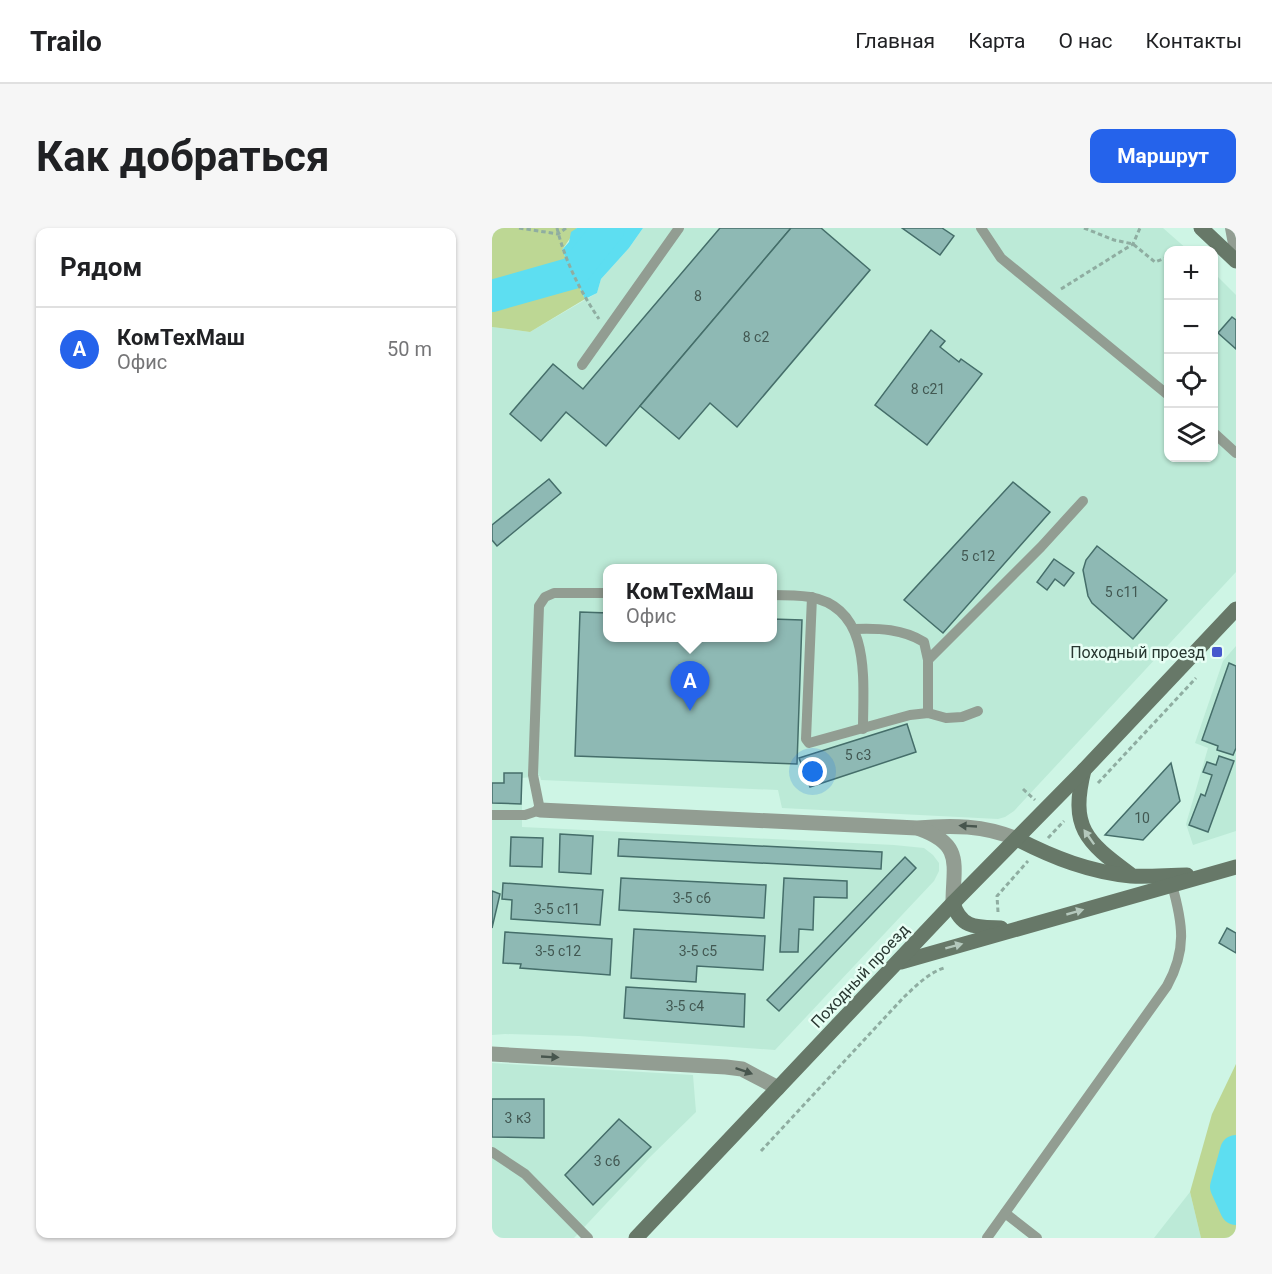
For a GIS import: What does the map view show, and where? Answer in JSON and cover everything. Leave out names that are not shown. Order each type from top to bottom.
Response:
[{"type":"main road","points":[[1201,228],[1236,261]]},
{"type":"main road","name":"Походный проезд","points":[[636,1238],[953,903],[1084,770],[1236,609]]},
{"type":"main road","points":[[1084,770],[1079,790],[1078,810],[1081,825],[1103,855],[1132,876]]},
{"type":"main road","points":[[1017,839],[1060,860],[1092,870],[1132,876],[1212,875]]},
{"type":"main road","points":[[898,963],[1236,867]]},
{"type":"main road","points":[[953,903],[956,914],[963,921],[975,927],[1019,927]]},
{"type":"street","points":[[540,810],[917,828],[975,826],[998,831],[1017,839]]},
{"type":"street","points":[[917,828],[943,841],[954,857],[953,903]]},
{"type":"street","points":[[492,1054],[726,1067],[742,1069],[778,1088]]},
{"type":"lane","points":[[582,365],[679,228]]},
{"type":"lane","points":[[981,228],[1001,258],[1164,391]]},
{"type":"lane","points":[[1230,228],[1236,261]]},
{"type":"lane","points":[[1218,437],[1236,453]]},
{"type":"lane","points":[[928,660],[1041,547],[1083,501]]},
{"type":"lane","points":[[492,815],[525,815],[540,810],[533,775],[539,606],[545,597],[554,593],[603,593]]},
{"type":"lane","points":[[777,595],[812,597],[835,606],[848,618],[854,628],[861,659],[863,729]]},
{"type":"lane","points":[[812,597],[806,739],[809,743],[910,715],[928,713],[946,718],[962,717],[978,711]]},
{"type":"lane","points":[[854,628],[876,628],[910,634],[924,642],[928,660],[928,713]]},
{"type":"lane","points":[[987,1238],[1167,986],[1176,969],[1182,944],[1180,915],[1172,885]]},
{"type":"lane","points":[[492,1152],[525,1174],[588,1238]]},
{"type":"lane","points":[[1005,1213],[1037,1238]]},
{"type":"path","points":[[519,228],[558,234],[566,228]]},
{"type":"path","points":[[557,228],[562,250],[585,299],[607,330]]},
{"type":"path","points":[[1084,228],[1114,240],[1133,244],[1155,262],[1164,259]]},
{"type":"path","points":[[1049,297],[1133,244],[1140,228]]},
{"type":"path","points":[[1095,786],[1197,676]]},
{"type":"path","points":[[1023,789],[1036,801]]},
{"type":"path","points":[[998,914],[997,896],[1062,823],[1078,810]]},
{"type":"path","points":[[1058,820],[1062,823]]},
{"type":"path","points":[[761,1151],[904,997],[937,970],[947,968]]},
{"type":"shaded area","points":[[643,228],[1163,228],[1183,246],[1164,246],[1164,462],[1218,462],[1218,277],[1236,295],[1236,572],[1014,811],[998,819],[782,808],[778,790],[541,780],[540,776],[522,778],[522,827],[894,845],[924,848],[933,855],[939,863],[939,871],[934,881],[775,1050],[579,1036],[492,1035],[492,327],[530,332],[597,293],[601,279],[629,248]]},
{"type":"shaded area","points":[[1236,646],[1236,831],[1193,845],[1186,824],[1208,748],[1195,743],[1223,661]]},
{"type":"shaded area","points":[[492,1063],[693,1075],[696,1112],[574,1238],[492,1238]]},
{"type":"shaded area","points":[[1190,1192],[1201,1238],[1154,1238]]},
{"type":"green space","points":[[492,228],[577,228],[562,250],[585,299],[530,332],[492,327]]},
{"type":"green space","points":[[1236,1064],[1236,1238],[1201,1238],[1190,1192],[1212,1114]]},
{"type":"water","points":[[577,228],[643,228],[629,248],[601,279],[597,293],[585,299],[562,250],[569,242],[571,232]]},
{"type":"building","points":[[720,228],[791,228],[606,446],[566,412],[541,441],[510,414],[553,364],[583,389]]},
{"type":"building","points":[[791,228],[821,228],[870,270],[737,427],[710,403],[679,439],[640,406]]},
{"type":"building","points":[[902,228],[942,228],[954,236],[940,255]]},
{"type":"building","points":[[1232,317],[1236,320],[1236,349],[1218,333]]},
{"type":"building","points":[[931,330],[945,341],[940,347],[959,362],[961,359],[982,374],[927,445],[875,405]]},
{"type":"building","points":[[549,479],[561,493],[497,546],[492,540],[492,525]]},
{"type":"building","points":[[1013,482],[1050,512],[943,633],[904,600]]},
{"type":"building","points":[[1097,546],[1167,600],[1133,639],[1092,603],[1088,596],[1083,570],[1086,560]]},
{"type":"building","points":[[1054,559],[1074,573],[1064,586],[1055,579],[1047,590],[1037,582]]},
{"type":"building","points":[[580,612],[603,613],[603,642],[777,642],[777,619],[802,620],[797,764],[575,756]]},
{"type":"building","points":[[1229,663],[1236,666],[1236,748],[1233,755],[1217,750],[1218,746],[1202,740]]},
{"type":"building","points":[[907,724],[916,752],[810,787],[799,758]]},
{"type":"building","points":[[1219,756],[1234,761],[1208,832],[1189,825],[1201,794],[1205,796],[1212,775],[1203,772],[1207,762],[1216,765]]},
{"type":"building","points":[[1171,763],[1180,801],[1143,840],[1105,835]]},
{"type":"building","points":[[504,773],[522,773],[521,804],[492,803],[492,783],[504,783]]},
{"type":"building","points":[[560,834],[593,836],[591,874],[559,872]]},
{"type":"building","points":[[511,837],[543,838],[542,867],[510,866]]},
{"type":"building","points":[[619,839],[882,852],[881,869],[618,856]]},
{"type":"building","points":[[905,857],[916,868],[779,1011],[767,1000]]},
{"type":"building","points":[[621,878],[766,885],[764,918],[619,910]]},
{"type":"building","points":[[784,878],[847,881],[847,898],[814,897],[813,930],[799,929],[798,952],[780,952]]},
{"type":"building","points":[[503,883],[603,890],[600,925],[511,919],[512,900],[502,899]]},
{"type":"building","points":[[492,891],[500,894],[492,928]]},
{"type":"building","points":[[1227,928],[1236,933],[1236,953],[1219,943]]},
{"type":"building","points":[[634,929],[765,936],[763,970],[697,966],[696,982],[631,978]]},
{"type":"building","points":[[505,932],[612,939],[610,975],[520,968],[521,964],[503,963]]},
{"type":"building","points":[[626,987],[745,994],[744,1027],[624,1018]]},
{"type":"building","points":[[492,1099],[544,1099],[544,1138],[492,1137]]},
{"type":"building","points":[[619,1119],[651,1147],[593,1205],[565,1175]]},
{"type":"waterway","points":[[492,296],[573,273],[609,228]]},
{"type":"waterway","points":[[1236,1151],[1226,1187],[1236,1209]]},
{"type":"place","name":"Походный проезд","points":[[1217,652]]},
{"type":"place","name":"КомТехМаш","points":[[690,711]]}]
